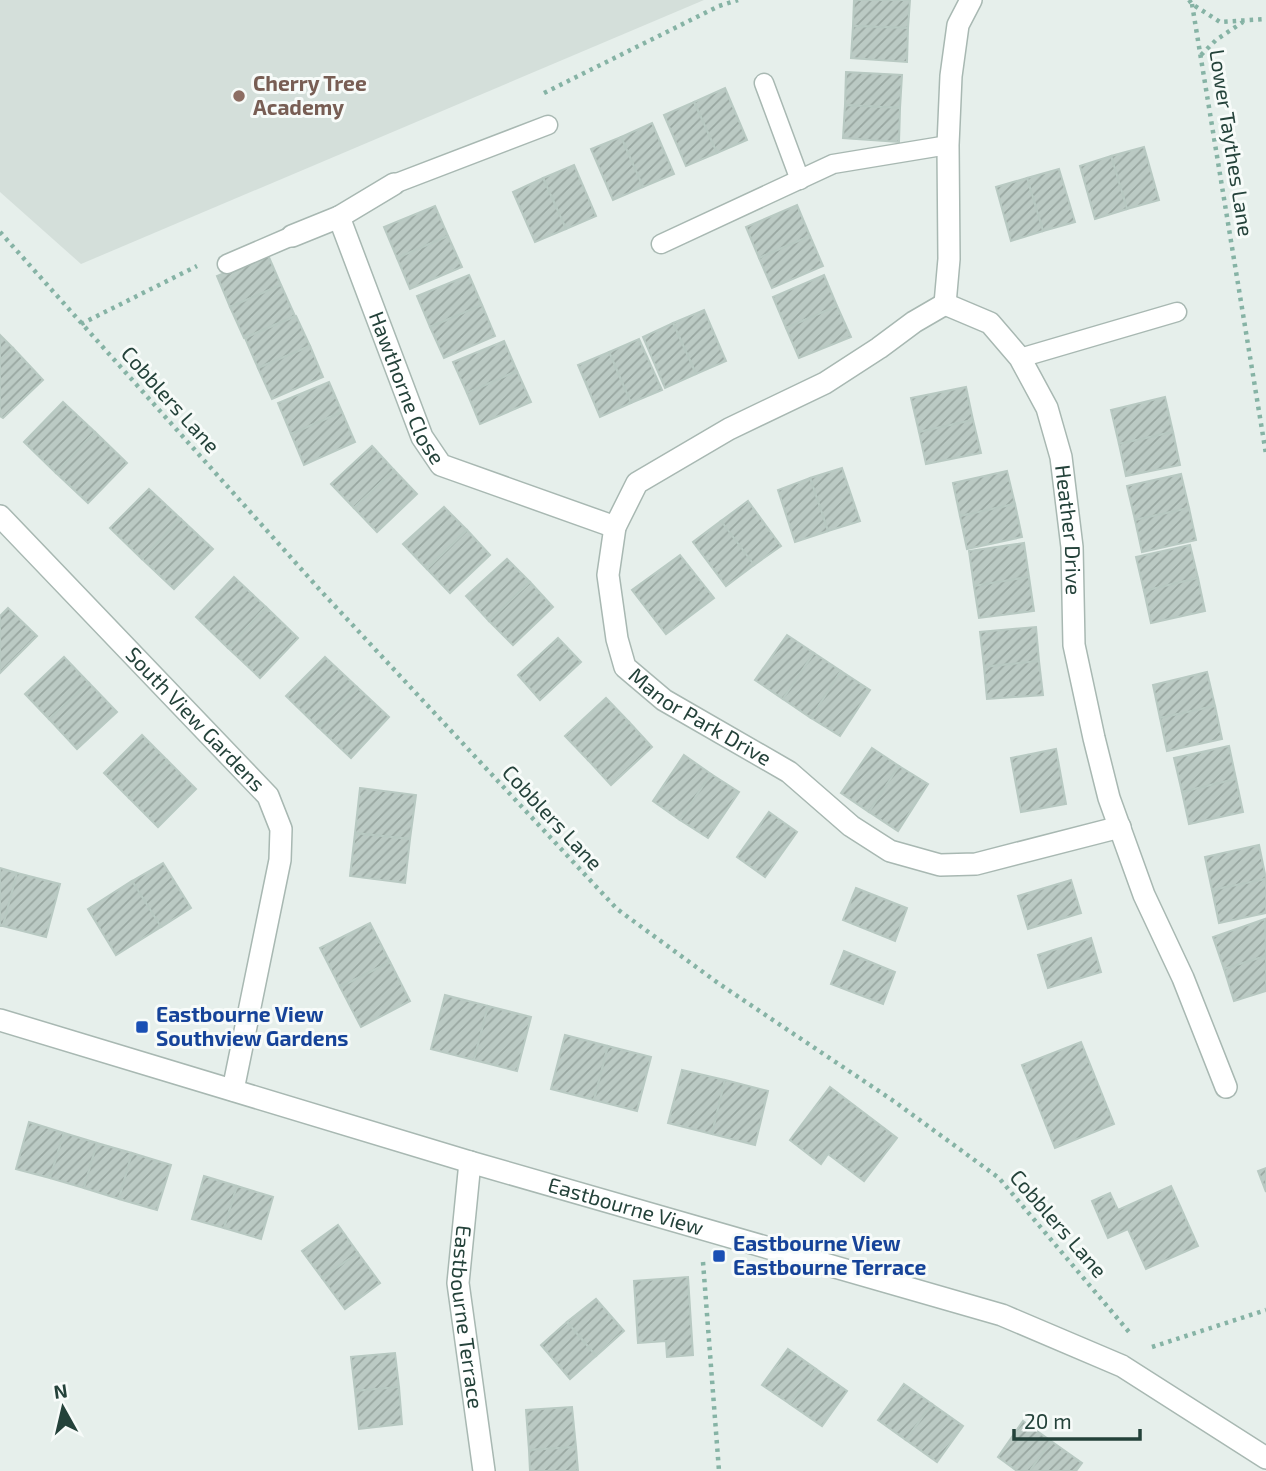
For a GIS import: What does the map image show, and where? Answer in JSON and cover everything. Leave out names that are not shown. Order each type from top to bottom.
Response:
[{"type":"street","points":[[945,304],[950,259],[948,145],[951,76],[958,25],[971,0]]},
{"type":"street","points":[[292,236],[339,217],[394,184]]},
{"type":"street","name":"Hawthorne Close","points":[[339,217],[422,437],[442,465],[615,527]]},
{"type":"street","name":"Heather Drive","points":[[945,304],[990,323],[1020,358],[1046,408],[1060,457],[1072,547],[1074,645],[1109,799],[1143,895],[1183,978],[1226,1087]]},
{"type":"street","name":"Manor Park Drive","points":[[945,304],[914,321],[879,348],[825,383],[729,429],[637,483],[615,527],[608,575],[617,639],[625,667],[664,699],[789,772],[851,826],[890,851],[940,865],[976,864],[1120,827]]},
{"type":"street","name":"South View Gardens","points":[[0,516],[268,796],[281,828],[279,860],[233,1090]]},
{"type":"street","name":"Eastbourne View","points":[[0,1020],[470,1162],[1002,1315],[1122,1366],[1266,1458]]},
{"type":"street","name":"Eastbourne Terrace","points":[[470,1162],[457,1283],[484,1471]]},
{"type":"lane","points":[[764,83],[800,180]]},
{"type":"lane","points":[[394,184],[548,125]]},
{"type":"lane","points":[[661,244],[833,164],[948,145]]},
{"type":"lane","points":[[227,264],[292,236]]},
{"type":"lane","points":[[1020,358],[1177,312]]},
{"type":"path","points":[[1190,2],[1220,22],[1266,19]]},
{"type":"path","name":"Lower Taythes Lane","points":[[1190,2],[1266,454]]},
{"type":"path","points":[[1200,56],[1216,40],[1244,21]]},
{"type":"path","name":"Cobblers Lane","points":[[0,232],[320,590],[617,909],[718,983],[895,1102],[999,1178],[1146,1352]]},
{"type":"path","points":[[699,1228],[719,1471]]},
{"type":"path","points":[[1122,1366],[1156,1345],[1266,1310]]},
{"type":"shaded area","name":"Cherry Tree Academy","points":[[0,0],[704,0],[81,264],[0,192]]},
{"type":"building","points":[[854,0],[910,0],[908,28],[853,26]]},
{"type":"building","points":[[853,26],[908,28],[907,62],[851,58]]},
{"type":"building","points":[[846,72],[902,75],[900,108],[845,105]]},
{"type":"building","points":[[725,88],[747,140],[717,153],[694,102]]},
{"type":"building","points":[[694,102],[717,153],[686,166],[664,115]]},
{"type":"building","points":[[845,105],[900,108],[899,142],[843,138]]},
{"type":"building","points":[[652,123],[674,174],[643,187],[621,137]]},
{"type":"building","points":[[621,137],[643,187],[613,200],[591,149]]},
{"type":"building","points":[[1144,147],[1159,200],[1127,209],[1111,156]]},
{"type":"building","points":[[1111,156],[1127,209],[1095,219],[1080,166]]},
{"type":"building","points":[[574,165],[596,216],[566,229],[543,178]]},
{"type":"building","points":[[1059,169],[1075,222],[1043,231],[1027,178]]},
{"type":"building","points":[[543,178],[566,229],[535,242],[513,192]]},
{"type":"building","points":[[1027,178],[1043,231],[1011,241],[996,187]]},
{"type":"building","points":[[797,205],[810,236],[759,258],[746,227]]},
{"type":"building","points":[[435,206],[448,236],[397,258],[384,227]]},
{"type":"building","points":[[448,236],[462,267],[410,289],[397,258]]},
{"type":"building","points":[[810,236],[823,266],[772,288],[759,258]]},
{"type":"building","points":[[268,255],[281,285],[230,307],[217,276]]},
{"type":"building","points":[[469,275],[482,305],[430,327],[417,296]]},
{"type":"building","points":[[824,275],[837,306],[786,328],[773,297]]},
{"type":"building","points":[[281,285],[295,316],[244,338],[230,307]]},
{"type":"building","points":[[482,305],[495,336],[444,358],[430,327]]},
{"type":"building","points":[[837,306],[851,337],[799,358],[786,328]]},
{"type":"building","points":[[704,310],[726,361],[696,374],[673,323]]},
{"type":"building","points":[[296,316],[310,346],[258,368],[245,338]]},
{"type":"building","points":[[673,323],[696,374],[665,388],[643,337]]},
{"type":"building","points":[[0,335],[13,348],[0,360]]},
{"type":"building","points":[[639,339],[662,390],[631,403],[609,352]]},
{"type":"building","points":[[504,341],[517,371],[467,393],[453,362]]},
{"type":"building","points":[[310,346],[323,377],[272,399],[258,368]]},
{"type":"building","points":[[13,348],[43,380],[3,418],[0,416],[0,360]]},
{"type":"building","points":[[609,352],[631,403],[600,417],[578,365]]},
{"type":"building","points":[[517,371],[531,402],[480,424],[467,393]]},
{"type":"building","points":[[329,382],[342,412],[291,434],[278,403]]},
{"type":"building","points":[[966,387],[973,420],[919,432],[911,398]]},
{"type":"building","points":[[1165,397],[1173,432],[1119,444],[1111,410]]},
{"type":"building","points":[[63,402],[95,432],[56,473],[24,442]]},
{"type":"building","points":[[342,412],[355,442],[304,465],[291,434]]},
{"type":"building","points":[[973,420],[981,453],[926,464],[919,432]]},
{"type":"building","points":[[95,432],[127,463],[88,503],[56,473]]},
{"type":"building","points":[[1173,432],[1180,465],[1126,476],[1119,444]]},
{"type":"building","points":[[372,446],[394,470],[354,508],[331,484]]},
{"type":"building","points":[[842,468],[860,521],[828,531],[810,478]]},
{"type":"building","points":[[394,470],[417,494],[377,532],[354,508]]},
{"type":"building","points":[[1007,471],[1015,504],[960,516],[953,483]]},
{"type":"building","points":[[1181,474],[1189,508],[1135,520],[1127,486]]},
{"type":"building","points":[[810,478],[828,531],[795,542],[778,490]]},
{"type":"building","points":[[149,489],[181,519],[142,559],[110,528]]},
{"type":"building","points":[[748,501],[781,546],[754,565],[721,521]]},
{"type":"building","points":[[1015,504],[1022,537],[967,549],[960,516]]},
{"type":"building","points":[[444,507],[467,530],[427,569],[403,544]]},
{"type":"building","points":[[1189,508],[1196,540],[1142,552],[1135,520]]},
{"type":"building","points":[[181,519],[213,549],[174,589],[142,559]]},
{"type":"building","points":[[721,521],[754,565],[726,586],[693,542]]},
{"type":"building","points":[[467,530],[490,555],[450,593],[427,569]]},
{"type":"building","points":[[1024,543],[1029,577],[974,586],[969,551]]},
{"type":"building","points":[[1190,545],[1198,578],[1144,591],[1136,557]]},
{"type":"building","points":[[680,555],[714,598],[666,634],[632,590]]},
{"type":"building","points":[[507,559],[530,582],[489,621],[466,596]]},
{"type":"building","points":[[234,577],[266,607],[228,648],[196,617]]},
{"type":"building","points":[[1029,577],[1034,611],[979,618],[974,586]]},
{"type":"building","points":[[1198,578],[1205,611],[1151,623],[1144,591]]},
{"type":"building","points":[[530,582],[553,607],[513,645],[489,621]]},
{"type":"building","points":[[266,607],[298,638],[260,678],[228,648]]},
{"type":"building","points":[[8,608],[37,636],[0,673],[0,616]]},
{"type":"building","points":[[1036,627],[1039,661],[984,667],[980,632]]},
{"type":"building","points":[[787,635],[814,653],[783,699],[755,680]]},
{"type":"building","points":[[558,638],[581,662],[540,700],[518,675]]},
{"type":"building","points":[[814,653],[841,671],[811,718],[783,699]]},
{"type":"building","points":[[64,657],[89,683],[49,719],[25,694]]},
{"type":"building","points":[[325,657],[357,687],[318,727],[286,696]]},
{"type":"building","points":[[1039,661],[1043,695],[987,699],[984,667]]},
{"type":"building","points":[[841,671],[870,690],[840,736],[811,718]]},
{"type":"building","points":[[1207,672],[1215,706],[1160,718],[1153,685]]},
{"type":"building","points":[[89,683],[117,712],[77,749],[49,719]]},
{"type":"building","points":[[357,687],[389,717],[351,758],[318,727]]},
{"type":"building","points":[[606,698],[629,722],[588,760],[565,736]]},
{"type":"building","points":[[1215,706],[1222,739],[1167,751],[1160,718]]},
{"type":"building","points":[[629,722],[652,747],[611,785],[588,760]]},
{"type":"building","points":[[142,735],[167,760],[129,798],[104,773]]},
{"type":"building","points":[[1229,746],[1236,779],[1182,792],[1174,758]]},
{"type":"building","points":[[872,748],[899,766],[869,812],[841,793]]},
{"type":"building","points":[[1056,749],[1066,804],[1021,812],[1011,758]]},
{"type":"building","points":[[684,755],[711,774],[680,820],[653,801]]},
{"type":"building","points":[[167,760],[196,789],[158,827],[129,798]]},
{"type":"building","points":[[899,766],[928,784],[898,831],[869,812]]},
{"type":"building","points":[[711,774],[739,792],[708,838],[680,820]]},
{"type":"building","points":[[1236,779],[1243,812],[1189,824],[1182,792]]},
{"type":"building","points":[[360,788],[416,795],[410,839],[355,833]]},
{"type":"building","points":[[769,812],[797,832],[765,877],[737,857]]},
{"type":"building","points":[[355,833],[410,839],[405,883],[350,876]]},
{"type":"building","points":[[1259,845],[1266,879],[1212,890],[1205,857]]},
{"type":"building","points":[[163,863],[191,908],[161,927],[132,881]]},
{"type":"building","points":[[0,868],[17,873],[3,926],[0,926]]},
{"type":"building","points":[[17,873],[60,884],[46,937],[3,926]]},
{"type":"building","points":[[1266,879],[1266,913],[1219,923],[1212,890]]},
{"type":"building","points":[[1071,880],[1081,913],[1028,929],[1018,896]]},
{"type":"building","points":[[132,881],[161,927],[116,955],[88,909]]},
{"type":"building","points":[[856,888],[907,908],[895,941],[843,920]]},
{"type":"building","points":[[1265,919],[1266,956],[1224,969],[1213,937]]},
{"type":"building","points":[[370,923],[390,962],[340,987],[320,948]]},
{"type":"building","points":[[1091,938],[1101,972],[1048,988],[1038,955]]},
{"type":"building","points":[[844,951],[895,972],[883,1004],[831,984]]},
{"type":"building","points":[[1266,956],[1266,991],[1234,1001],[1224,969]]},
{"type":"building","points":[[390,962],[410,1001],[361,1027],[340,987]]},
{"type":"building","points":[[445,995],[488,1006],[474,1060],[431,1049]]},
{"type":"building","points":[[488,1006],[531,1017],[517,1071],[474,1060]]},
{"type":"building","points":[[565,1035],[608,1046],[594,1100],[551,1089]]},
{"type":"building","points":[[1081,1042],[1114,1124],[1055,1148],[1022,1065]]},
{"type":"building","points":[[608,1046],[651,1057],[637,1111],[594,1100]]},
{"type":"building","points":[[682,1070],[725,1080],[712,1134],[668,1123]]},
{"type":"building","points":[[725,1080],[768,1091],[755,1145],[712,1134]]},
{"type":"building","points":[[830,1087],[897,1138],[864,1181],[828,1154],[821,1164],[790,1140]]},
{"type":"building","points":[[29,1122],[64,1133],[50,1178],[16,1169]]},
{"type":"building","points":[[64,1133],[97,1143],[84,1188],[50,1178]]},
{"type":"building","points":[[97,1143],[132,1153],[119,1199],[84,1188]]},
{"type":"building","points":[[132,1153],[171,1165],[157,1210],[119,1199]]},
{"type":"building","points":[[1266,1168],[1266,1192],[1258,1171]]},
{"type":"building","points":[[204,1176],[237,1186],[224,1228],[192,1219]]},
{"type":"building","points":[[237,1186],[273,1197],[261,1239],[224,1228]]},
{"type":"building","points":[[1171,1186],[1198,1246],[1146,1269],[1128,1229],[1108,1238],[1092,1201],[1110,1193],[1118,1210]]},
{"type":"building","points":[[338,1225],[358,1253],[322,1278],[302,1251]]},
{"type":"building","points":[[358,1253],[380,1283],[345,1309],[322,1278]]},
{"type":"building","points":[[688,1277],[693,1355],[667,1357],[666,1341],[638,1343],[634,1281]]},
{"type":"building","points":[[596,1299],[624,1331],[596,1356],[567,1322]]},
{"type":"building","points":[[567,1322],[596,1356],[570,1379],[541,1345]]},
{"type":"building","points":[[788,1349],[816,1369],[790,1404],[762,1385]]},
{"type":"building","points":[[395,1353],[399,1387],[355,1391],[351,1357]]},
{"type":"building","points":[[816,1369],[847,1391],[822,1426],[790,1404]]},
{"type":"building","points":[[904,1384],[932,1404],[906,1440],[878,1420]]},
{"type":"building","points":[[399,1387],[402,1424],[359,1429],[355,1391]]},
{"type":"building","points":[[932,1404],[963,1426],[937,1462],[906,1440]]},
{"type":"building","points":[[572,1407],[576,1447],[529,1450],[526,1410]]},
{"type":"building","points":[[1023,1421],[1051,1441],[1030,1471],[1017,1471],[998,1457]]},
{"type":"building","points":[[1051,1441],[1082,1463],[1076,1471],[1030,1471]]},
{"type":"building","points":[[576,1447],[578,1471],[530,1471],[529,1450]]},
{"type":"place","name":"Cherry Tree Academy","points":[[239,96]]},
{"type":"place","name":"Eastbourne View Southview Gardens","points":[[142,1027]]},
{"type":"place","name":"Eastbourne View Eastbourne Terrace","points":[[719,1256]]}]
